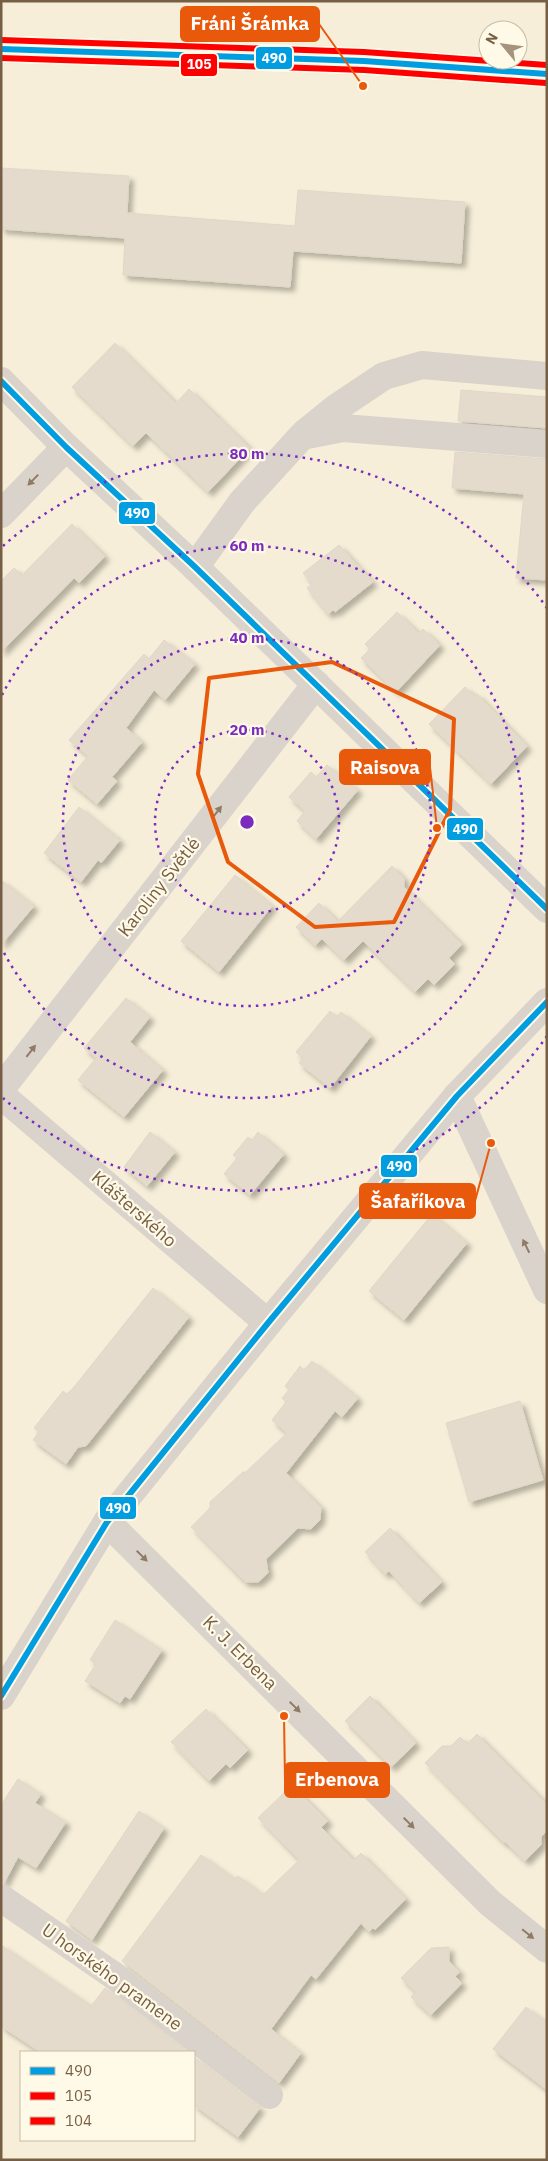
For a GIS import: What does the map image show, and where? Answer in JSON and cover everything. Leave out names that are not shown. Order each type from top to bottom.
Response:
[{"type":"street","points":[[1,48],[364,61],[547,74]]},
{"type":"street","points":[[195,567],[242,502],[302,436],[336,408],[384,376],[422,365],[547,376]]},
{"type":"street","points":[[1,381],[66,447],[195,567],[547,909]]},
{"type":"street","points":[[302,436],[343,428],[547,444]]},
{"type":"street","points":[[1,514],[66,447]]},
{"type":"street","name":"Karoliny Světlé","points":[[1,1089],[316,684]]},
{"type":"street","points":[[1,1696],[107,1522],[268,1323],[457,1096],[547,1002]]},
{"type":"street","name":"Klášterského","points":[[1,1095],[268,1323]]},
{"type":"street","points":[[457,1096],[547,1290]]},
{"type":"street","name":"K. J. Erbena","points":[[107,1522],[483,1896],[547,1949]]},
{"type":"street","name":"U horského pramene","points":[[1,1898],[112,1975],[268,2095]]},
{"type":"highlighted area","points":[[332,662],[454,719],[450,810],[394,922],[315,927],[228,862],[198,774],[209,678]]},
{"type":"shaded area","points":[[1,1],[547,1],[547,2160],[1,2160]]},
{"type":"building","points":[[1,168],[129,176],[127,213],[295,226],[298,190],[465,202],[461,263],[293,251],[290,287],[123,275],[125,238],[1,229]]},
{"type":"building","points":[[115,343],[176,403],[189,389],[250,448],[208,492],[146,433],[133,446],[72,387]]},
{"type":"building","points":[[461,390],[547,397],[547,428],[458,421]]},
{"type":"building","points":[[455,452],[547,459],[547,580],[516,578],[524,494],[452,488]]},
{"type":"building","points":[[72,524],[105,556],[79,583],[74,578],[1,652],[1,581],[14,568],[22,575]]},
{"type":"building","points":[[339,545],[373,582],[335,612],[333,610],[328,614],[307,588],[312,584],[303,573]]},
{"type":"building","points":[[397,612],[419,633],[423,629],[440,645],[396,692],[361,658],[370,649],[365,644]]},
{"type":"building","points":[[164,640],[195,664],[165,700],[154,690],[126,728],[142,742],[112,777],[117,781],[97,804],[68,780],[88,756],[69,740],[144,654],[149,659]]},
{"type":"building","points":[[465,687],[475,696],[477,694],[527,746],[491,784],[429,724]]},
{"type":"building","points":[[327,765],[358,790],[316,839],[297,821],[305,811],[289,797],[311,772],[316,777]]},
{"type":"building","points":[[79,807],[120,840],[101,863],[98,860],[81,882],[44,853]]},
{"type":"building","points":[[392,866],[404,878],[404,887],[462,944],[449,958],[455,964],[434,985],[428,979],[415,992],[363,941],[344,960],[322,939],[315,945],[296,927],[319,903],[338,921]]},
{"type":"building","points":[[235,875],[272,906],[219,972],[181,941]]},
{"type":"building","points":[[1,880],[34,906],[1,945]]},
{"type":"building","points":[[126,998],[150,1017],[130,1042],[163,1070],[124,1117],[78,1080],[96,1058],[84,1048]]},
{"type":"building","points":[[330,1011],[337,1017],[341,1012],[371,1036],[330,1088],[299,1063],[303,1058],[296,1052]]},
{"type":"building","points":[[150,1132],[175,1152],[147,1186],[124,1167]]},
{"type":"building","points":[[258,1132],[284,1154],[250,1195],[224,1174],[237,1158],[233,1155],[248,1137],[252,1140]]},
{"type":"building","points":[[432,1214],[467,1243],[404,1320],[369,1291]]},
{"type":"building","points":[[153,1288],[189,1317],[86,1446],[78,1447],[66,1464],[33,1440],[39,1432],[34,1428],[63,1391],[67,1394],[74,1387]]},
{"type":"building","points":[[312,1361],[358,1398],[342,1417],[335,1411],[286,1473],[321,1507],[320,1520],[311,1529],[298,1528],[266,1559],[268,1573],[258,1582],[245,1582],[191,1527],[210,1508],[210,1502],[243,1472],[246,1472],[287,1433],[272,1420],[286,1402],[282,1398],[289,1390],[285,1386],[300,1366],[304,1370]]},
{"type":"building","points":[[520,1401],[543,1480],[469,1502],[446,1423]]},
{"type":"building","points":[[390,1528],[442,1582],[419,1603],[389,1571],[385,1574],[365,1552]]},
{"type":"building","points":[[115,1620],[162,1650],[130,1699],[125,1696],[120,1703],[85,1681],[96,1664],[90,1660]]},
{"type":"building","points":[[370,1696],[416,1743],[391,1767],[345,1721]]},
{"type":"building","points":[[206,1709],[248,1750],[230,1768],[226,1764],[209,1781],[171,1742]]},
{"type":"building","points":[[477,1734],[547,1804],[547,1830],[541,1837],[541,1845],[525,1861],[504,1843],[425,1763],[442,1746],[451,1746],[460,1737],[467,1744]]},
{"type":"building","points":[[18,1779],[41,1794],[35,1803],[66,1822],[36,1868],[18,1857],[4,1883],[1,1883],[1,1805]]},
{"type":"building","points":[[292,1785],[328,1821],[321,1827],[354,1860],[361,1853],[406,1899],[375,1930],[373,1928],[369,1932],[361,1923],[316,1979],[311,1975],[271,2029],[301,2053],[279,2083],[122,1961],[201,1855],[235,1879],[238,1876],[263,1895],[299,1860],[258,1818]]},
{"type":"building","points":[[139,1811],[164,1828],[92,1940],[66,1921]]},
{"type":"building","points":[[1,1945],[91,2006],[105,1988],[187,2051],[38,2051],[1,2026]]},
{"type":"building","points":[[449,1947],[449,1961],[460,1972],[455,1976],[462,1983],[431,2015],[411,1997],[416,1992],[401,1978],[431,1948]]},
{"type":"building","points":[[526,2007],[547,2023],[547,2090],[493,2049]]},
{"type":"building","points":[[195,2058],[260,2108],[238,2137],[195,2106]]},
{"type":"transit line","name":"104","points":[[1,40],[364,52],[547,65]]},
{"type":"transit line","name":"490","points":[[1,49],[364,61],[547,74]]},
{"type":"transit line","name":"105","points":[[1,58],[364,70],[546,83]]},
{"type":"transit line","name":"490","points":[[1,381],[66,447],[195,567],[547,909]]},
{"type":"transit line","name":"490","points":[[1,1696],[107,1522],[268,1323],[457,1096],[547,1002]]},
{"type":"place","name":"Fráni Šrámka","points":[[363,86]]},
{"type":"place","name":"Raisova","points":[[437,828]]},
{"type":"place","name":"Šafaříkova","points":[[491,1143]]},
{"type":"place","name":"Erbenova","points":[[284,1716]]}]
